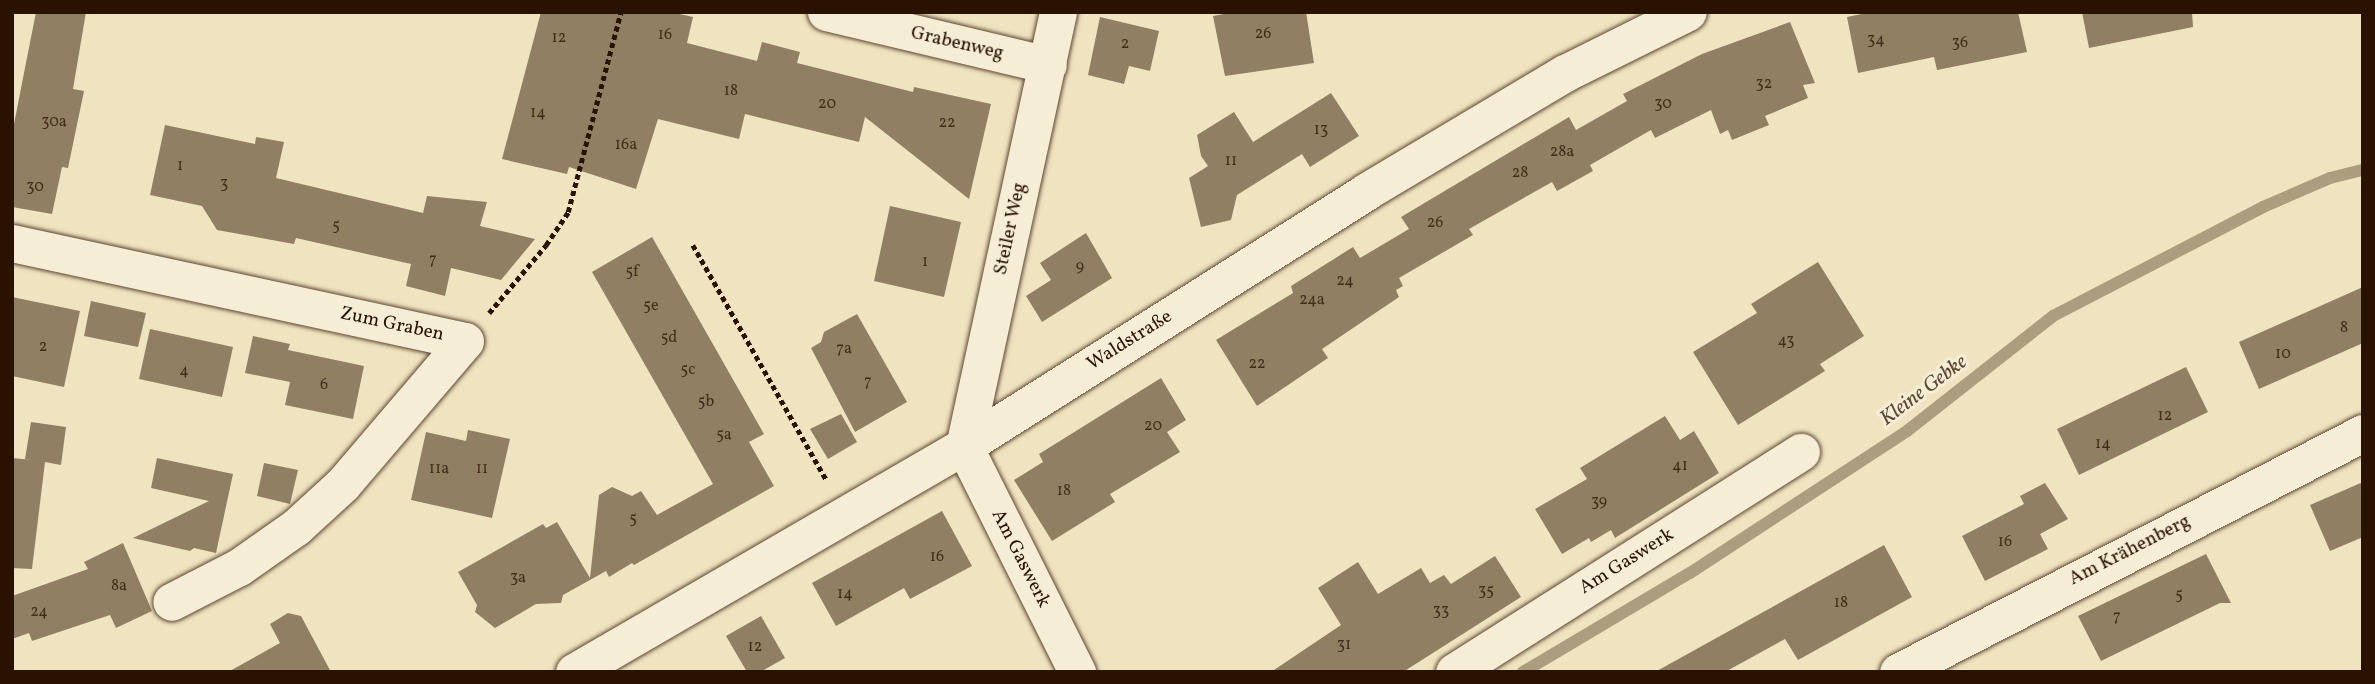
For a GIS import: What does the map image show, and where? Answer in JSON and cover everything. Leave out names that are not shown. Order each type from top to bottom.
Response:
[{"type":"street","name":"Grabenweg","points":[[826,12],[1048,65]]},
{"type":"street","name":"Steiler Weg","points":[[964,446],[1058,12]]},
{"type":"street","name":"Waldstraße","points":[[574,672],[964,446],[1367,191],[1564,73],[1688,12]]},
{"type":"street","name":"Zum Graben","points":[[12,243],[465,341],[343,484],[296,527],[239,566],[171,601]]},
{"type":"street","name":"Am Krähenberg","points":[[1898,672],[2363,433]]},
{"type":"street","name":"Am Gaswerk","points":[[964,446],[1077,672]]},
{"type":"street","name":"Am Gaswerk","points":[[1454,672],[1801,452]]},
{"type":"path","points":[[465,341],[546,246],[568,212],[621,12]]},
{"type":"path","points":[[694,245],[847,516]]},
{"type":"building","points":[[36,12],[86,12],[73,89],[84,91],[68,168],[62,167],[52,214],[12,207],[12,134]]},
{"type":"building","points":[[541,12],[671,12],[693,17],[687,43],[757,61],[762,42],[800,52],[797,63],[913,92],[914,87],[991,104],[969,199],[865,117],[859,142],[745,114],[739,139],[658,119],[636,189],[569,167],[567,174],[502,159]]},
{"type":"building","points":[[1235,12],[1306,12],[1314,63],[1225,76],[1213,16]]},
{"type":"building","points":[[1871,12],[2018,12],[2027,52],[1937,70],[1934,57],[1858,73],[1847,17]]},
{"type":"building","points":[[2082,12],[2192,12],[2193,27],[2089,48]]},
{"type":"building","points":[[1100,17],[1159,31],[1150,71],[1129,66],[1124,84],[1088,75]]},
{"type":"building","points":[[1790,22],[1815,83],[1803,85],[1808,98],[1765,116],[1769,125],[1732,140],[1728,130],[1720,134],[1711,110],[1655,138],[1651,130],[1590,165],[1593,171],[1557,191],[1552,182],[1469,229],[1473,235],[1399,278],[1403,286],[1396,290],[1399,297],[1322,349],[1328,358],[1257,406],[1216,340],[1293,293],[1291,286],[1353,247],[1360,258],[1409,229],[1401,217],[1569,117],[1576,130],[1627,101],[1623,94],[1702,54]]},
{"type":"building","points":[[1331,93],[1359,136],[1310,167],[1302,154],[1237,195],[1231,220],[1201,227],[1189,178],[1208,166],[1201,156],[1197,135],[1234,112],[1253,142]]},
{"type":"building","points":[[165,125],[255,144],[256,137],[284,142],[276,178],[423,213],[427,196],[487,202],[480,226],[535,239],[501,280],[451,268],[445,296],[406,286],[411,264],[296,238],[294,244],[217,230],[202,206],[150,195]]},
{"type":"building","points":[[890,206],[961,222],[944,297],[874,281]]},
{"type":"building","points":[[1086,233],[1112,278],[1042,322],[1026,296],[1051,280],[1040,263]]},
{"type":"building","points":[[652,237],[764,434],[749,442],[774,486],[634,565],[632,563],[609,577],[606,571],[563,595],[561,603],[536,604],[495,628],[475,612],[477,605],[458,572],[543,524],[546,528],[557,522],[590,578],[599,495],[612,487],[632,496],[641,491],[657,515],[713,484],[592,272]]},
{"type":"building","points":[[1818,262],[1864,336],[1820,364],[1825,371],[1738,425],[1693,352],[1757,313],[1751,304]]},
{"type":"building","points":[[2363,287],[2363,343],[2259,389],[2239,342]]},
{"type":"building","points":[[12,297],[80,311],[64,387],[12,376]]},
{"type":"building","points":[[91,301],[146,313],[138,347],[84,336]]},
{"type":"building","points":[[857,314],[907,402],[855,432],[811,348],[821,342],[824,332]]},
{"type":"building","points":[[150,329],[233,347],[222,397],[139,379]]},
{"type":"building","points":[[253,336],[290,344],[288,350],[364,366],[353,419],[285,405],[290,382],[245,373]]},
{"type":"building","points":[[2186,367],[2208,412],[2079,475],[2057,429]]},
{"type":"building","points":[[1161,378],[1186,420],[1167,432],[1180,452],[1110,494],[1115,502],[1052,541],[1014,480],[1043,462],[1039,454]]},
{"type":"building","points":[[841,414],[857,442],[828,459],[810,429]]},
{"type":"building","points":[[1665,416],[1680,440],[1694,431],[1719,473],[1615,538],[1611,530],[1591,542],[1589,538],[1562,554],[1535,509],[1587,479],[1580,468]]},
{"type":"building","points":[[31,422],[66,427],[61,465],[45,462],[32,569],[12,568],[12,458],[33,460],[25,459]]},
{"type":"building","points":[[468,430],[510,439],[492,518],[411,500],[426,432],[466,441]]},
{"type":"building","points":[[157,458],[233,474],[216,553],[194,548],[190,551],[133,538],[209,501],[151,488]]},
{"type":"building","points":[[264,463],[298,470],[290,504],[257,496]]},
{"type":"building","points":[[2363,482],[2363,537],[2330,551],[2310,505]]},
{"type":"building","points":[[2045,483],[2068,519],[2040,534],[2048,549],[1985,581],[1962,536],[2024,504],[2020,496]]},
{"type":"building","points":[[942,511],[972,566],[910,599],[904,588],[836,626],[812,583]]},
{"type":"building","points":[[123,543],[152,611],[116,628],[110,615],[32,641],[29,633],[12,639],[12,596],[88,569],[84,562]]},
{"type":"building","points":[[1884,545],[1912,597],[1798,660],[1785,639],[1725,672],[1655,672]]},
{"type":"building","points":[[2206,554],[2231,603],[2220,603],[2101,661],[2078,616]]},
{"type":"building","points":[[1495,556],[1521,597],[1403,672],[1271,672],[1341,625],[1318,588],[1358,562],[1378,594],[1421,568],[1430,583],[1444,575],[1451,584]]},
{"type":"building","points":[[288,613],[301,616],[331,672],[228,672],[280,643],[270,624]]},
{"type":"building","points":[[761,616],[785,658],[760,672],[747,672],[726,636]]},
{"type":"waterway","name":"Kleine Gebke","points":[[1523,672],[1690,573],[1907,431],[2053,316],[2263,207],[2330,178],[2363,170]]}]
